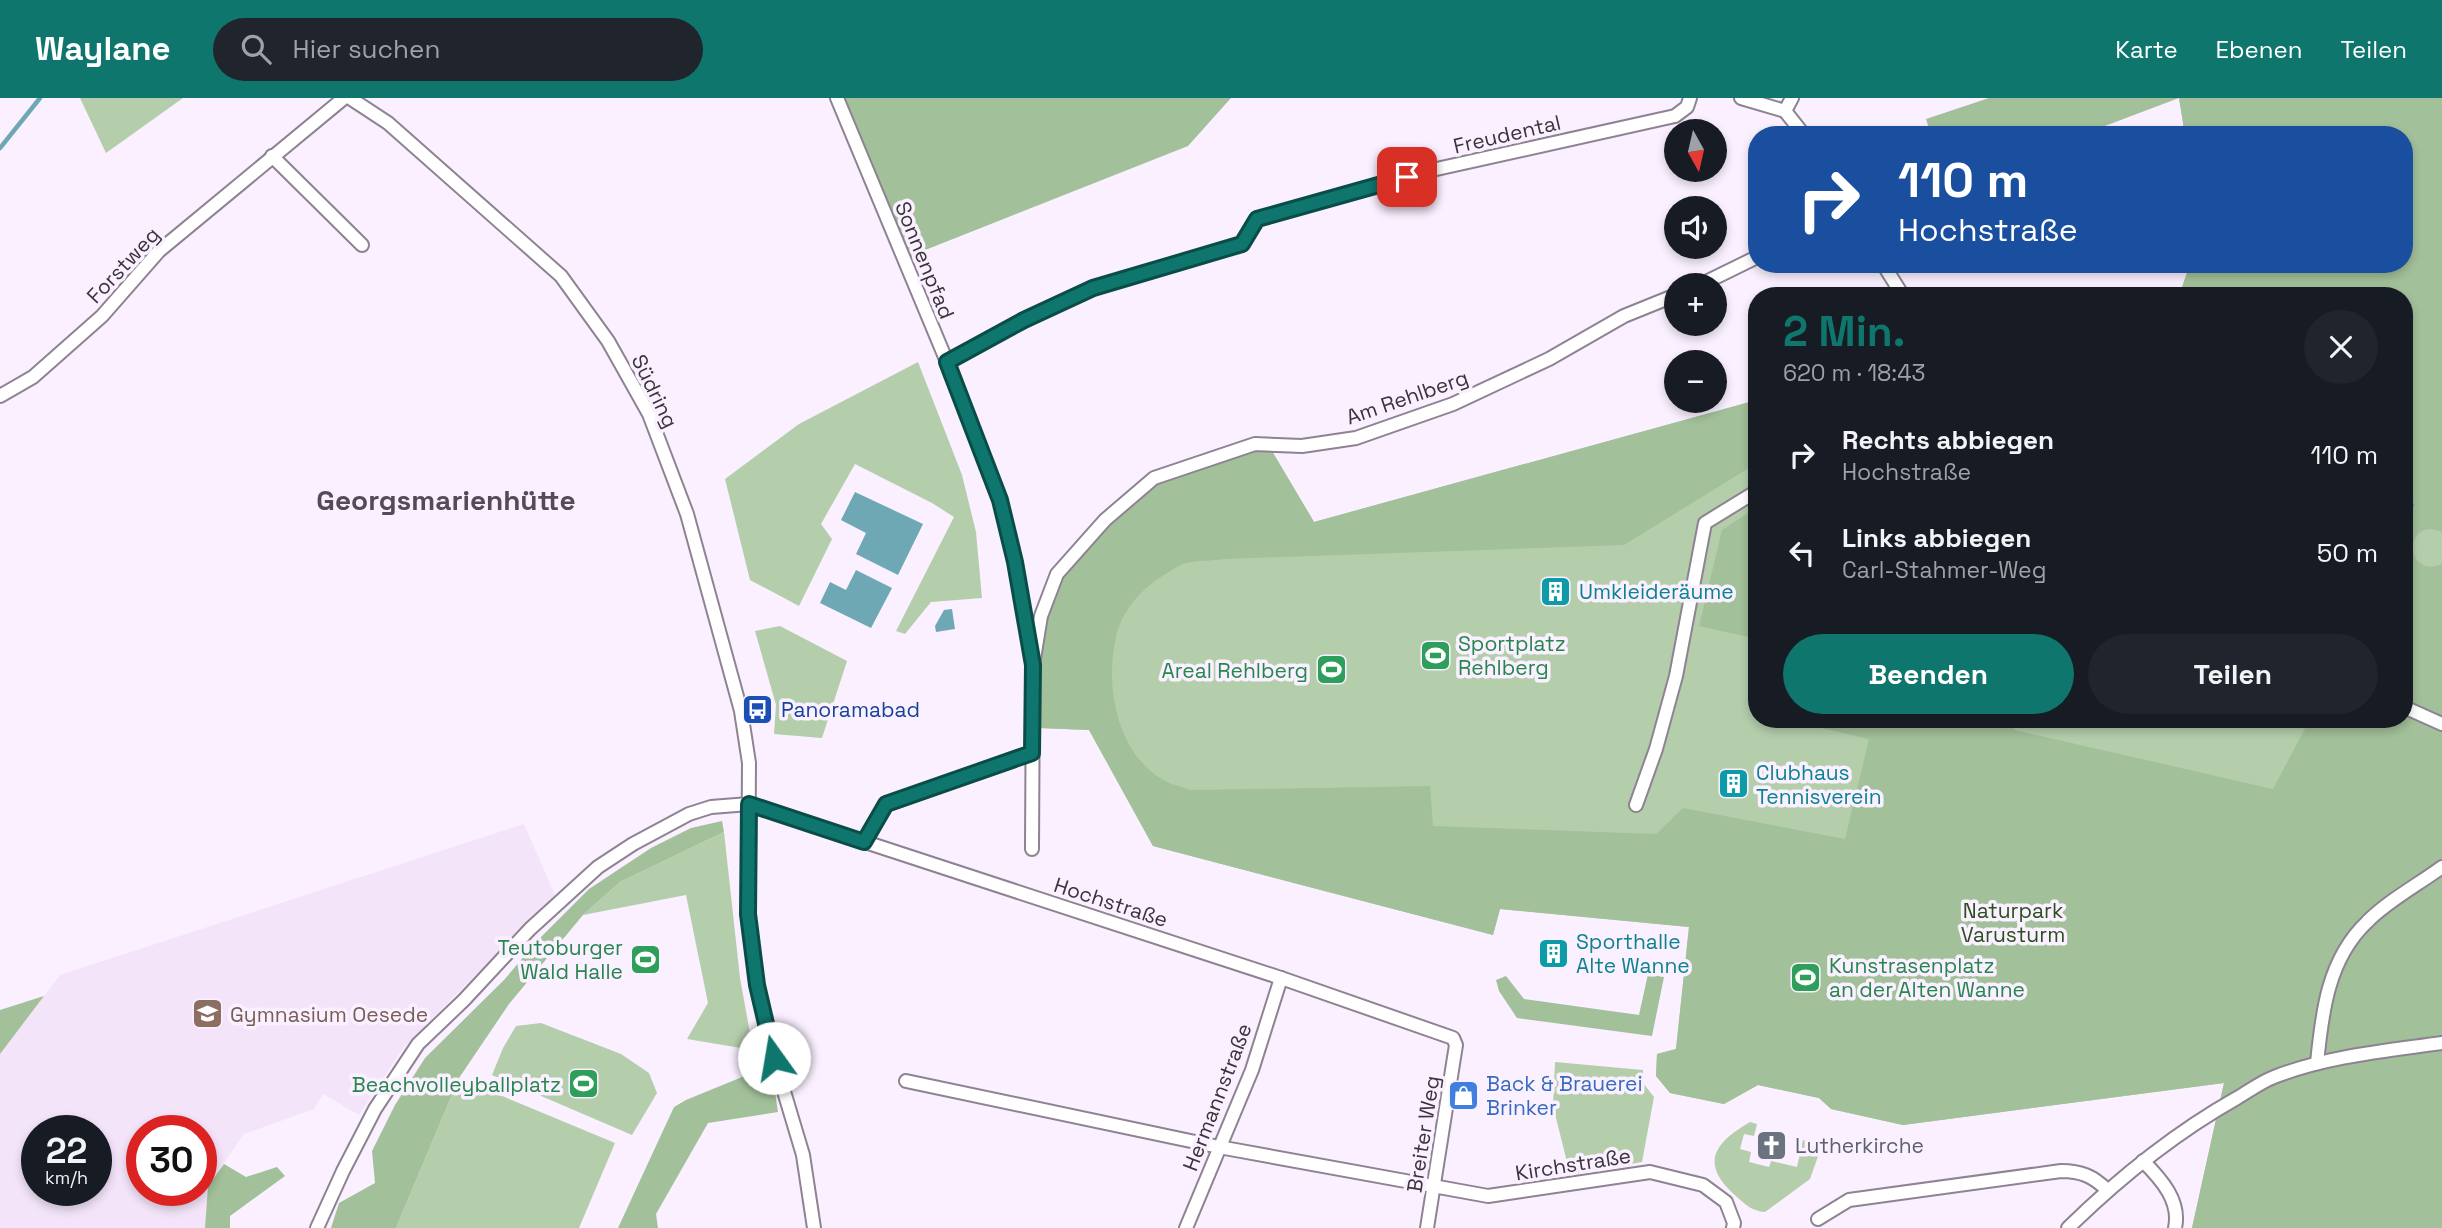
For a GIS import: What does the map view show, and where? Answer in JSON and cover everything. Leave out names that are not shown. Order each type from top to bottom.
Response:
[{"type":"street","name":"Forstweg","points":[[0,397],[33,377],[102,316],[159,251],[344,98]]},
{"type":"street","name":"Südring","points":[[351,98],[388,123],[561,276],[608,341],[649,414],[687,514],[741,712],[749,763],[748,914],[757,985],[774,1058],[803,1156],[814,1228]]},
{"type":"street","name":"Sonnenpfad","points":[[837,98],[947,362],[1000,500],[1015,562],[1033,665],[1032,849]]},
{"type":"street","name":"Freudental","points":[[947,362],[1024,320],[1093,288],[1242,244],[1257,219],[1432,170],[1675,116],[1687,107],[1690,98]]},
{"type":"street","points":[[1741,98],[1785,111],[1797,126]]},
{"type":"street","points":[[1785,111],[1792,98]]},
{"type":"street","points":[[272,156],[362,245]]},
{"type":"street","points":[[1724,273],[1748,261]]},
{"type":"street","name":"Am Rehlberg","points":[[1033,665],[1041,617],[1057,574],[1105,520],[1154,478],[1255,444],[1302,446],[1356,438],[1452,404],[1549,359],[1624,316],[1664,300]]},
{"type":"street","points":[[1636,805],[1656,749],[1676,676],[1705,523],[1748,497]]},
{"type":"street","points":[[2413,712],[2442,724]]},
{"type":"street","points":[[864,842],[886,804],[1032,753]]},
{"type":"street","points":[[317,1228],[342,1171],[375,1109],[418,1044],[464,1000],[530,929],[598,867],[633,844],[689,814],[711,807],[749,804]]},
{"type":"street","name":"Hochstraße","points":[[749,804],[1281,978],[1453,1038],[1456,1045]]},
{"type":"street","points":[[2317,1063],[2324,1000],[2340,955],[2367,921],[2442,867]]},
{"type":"street","name":"Hermannstraße","points":[[1186,1228],[1252,1070],[1281,978]]},
{"type":"street","points":[[2068,1228],[2107,1190],[2143,1161],[2206,1115],[2272,1077],[2317,1063],[2442,1044]]},
{"type":"street","name":"Breiter Weg","points":[[1427,1228],[1456,1045]]},
{"type":"street","name":"Kirchstraße","points":[[906,1081],[1219,1147],[1488,1196],[1650,1171],[1703,1185],[1726,1202],[1734,1223],[1733,1228]]},
{"type":"street","points":[[2143,1161],[2172,1196],[2177,1217],[2175,1228]]},
{"type":"street","points":[[1818,1219],[1849,1200],[2061,1171],[2079,1171],[2107,1190]]},
{"type":"shaded area","points":[[524,824],[555,895],[404,1047],[359,1115],[323,1094],[314,1109],[244,1134],[217,1173],[217,1115],[126,1115],[126,1206],[207,1206],[205,1228],[0,1228],[0,1054],[60,975]]},
{"type":"green space","points":[[80,98],[183,98],[106,153]]},
{"type":"green space","points":[[843,98],[1231,98],[1188,146],[910,256]]},
{"type":"green space","points":[[1989,98],[2179,98],[2105,126],[1928,126],[1926,119]]},
{"type":"green space","name":"Naturpark Varusturm","points":[[2179,98],[2442,98],[2442,1228],[2192,1228],[2224,1083],[1903,1125],[1831,1109],[1819,1098],[1758,1085],[1724,1104],[1670,1093],[1656,1076],[1657,1054],[1676,1049],[1689,927],[1500,909],[1493,935],[1153,846],[1089,730],[1039,728],[1033,665],[1269,446],[1314,522],[1710,413],[1727,413],[1727,408],[1748,402],[1748,728],[2413,728],[2413,287],[2182,287],[2187,273],[2413,273],[2413,126],[2184,126]]},
{"type":"green space","name":"Naturpark Varusturm","points":[[2179,98],[2442,98],[2442,532],[2429,529],[2420,532],[2413,548],[2413,287],[2182,287],[2187,273],[2413,273],[2413,126],[2184,126]]},
{"type":"green space","points":[[918,362],[962,475],[976,532],[982,598],[931,602],[905,634],[896,631],[954,517],[855,464],[821,524],[832,539],[799,606],[750,580],[725,479],[799,424]]},
{"type":"green space","name":"Naturpark Varusturm","points":[[1748,402],[1748,469],[1624,545],[1225,559],[1178,566],[1156,580],[1134,601],[1116,637],[1113,695],[1117,715],[1133,751],[1145,766],[1160,778],[1190,790],[1430,786],[1433,826],[1656,834],[1683,808],[1845,839],[1869,739],[1821,728],[2015,728],[2014,730],[2273,789],[2305,728],[2413,728],[2413,548],[2420,563],[2429,567],[2442,564],[2442,1228],[2192,1228],[2224,1083],[1903,1125],[1831,1109],[1819,1098],[1758,1085],[1724,1104],[1670,1093],[1656,1076],[1657,1054],[1676,1049],[1689,927],[1500,909],[1493,935],[1153,846],[1089,730],[1039,728],[1033,665],[1057,574],[1154,478],[1269,446],[1314,522],[1710,413],[1727,413],[1727,408]]},
{"type":"green space","points":[[1748,513],[1748,637],[1699,626],[1722,530]]},
{"type":"green space","points":[[780,626],[847,661],[822,738],[774,734],[776,705],[755,631]]},
{"type":"green space","points":[[722,821],[724,832],[620,882],[583,915],[509,1004],[459,1078],[396,1228],[331,1228],[339,1203],[375,1183],[372,1151],[395,1105],[425,1058],[504,980],[537,941],[589,889],[651,848],[691,828]]},
{"type":"green space","points":[[724,832],[740,978],[753,1050],[687,1039],[708,1003],[686,895],[583,915],[620,882]]},
{"type":"green space","points":[[1648,974],[1664,977],[1652,1036],[1517,1018],[1499,991],[1496,980],[1506,976],[1524,999],[1639,1015]]},
{"type":"green space","points":[[44,996],[0,1054],[0,1010]]},
{"type":"green space","name":"Beachvolleyballplatz","points":[[541,1023],[621,1054],[649,1073],[657,1093],[632,1135],[492,1075],[516,1026]]},
{"type":"green space","points":[[1555,1062],[1643,1070],[1643,1083],[1654,1097],[1642,1162],[1570,1174],[1553,1106]]},
{"type":"green space","points":[[771,1065],[778,1112],[708,1123],[656,1214],[658,1228],[618,1228],[674,1107]]},
{"type":"green space","points":[[459,1078],[615,1143],[579,1228],[396,1228]]},
{"type":"green space","points":[[1750,1122],[1757,1124],[1754,1136],[1744,1134],[1740,1149],[1751,1152],[1749,1162],[1769,1167],[1771,1161],[1797,1167],[1803,1140],[1822,1145],[1810,1179],[1765,1212],[1753,1209],[1737,1197],[1718,1175],[1715,1165],[1719,1147]]},
{"type":"green space","points":[[224,1164],[246,1177],[277,1167],[285,1176],[230,1216],[230,1228],[205,1228],[207,1206],[217,1206],[217,1174]]},
{"type":"water","points":[[855,492],[923,524],[898,575],[856,554],[866,533],[841,520]]},
{"type":"water","points":[[856,570],[892,588],[871,628],[820,603],[830,582],[846,590]]},
{"type":"water","points":[[952,609],[955,629],[936,632],[935,626],[944,610]]},
{"type":"waterway","points":[[0,148],[40,98]]},
{"type":"place","name":"Umkleideräume","points":[[1556,591]]},
{"type":"place","name":"Sportplatz Rehlberg","points":[[1435,655]]},
{"type":"place","name":"Areal Rehlberg","points":[[1331,670]]},
{"type":"place","name":"Panoramabad","points":[[758,709]]},
{"type":"place","name":"Clubhaus Tennisverein","points":[[1733,784]]},
{"type":"place","name":"Sporthalle Alte Wanne","points":[[1553,953]]},
{"type":"place","name":"Teutoburger Wald Halle","points":[[646,959]]},
{"type":"place","name":"Kunstrasenplatz an der Alten Wanne","points":[[1806,977]]},
{"type":"place","name":"Gymnasium Oesede","points":[[207,1014]]},
{"type":"place","name":"Beachvolleyballplatz","points":[[584,1084]]},
{"type":"place","name":"Back & Brauerei Brinker","points":[[1463,1095]]},
{"type":"place","name":"Lutherkirche","points":[[1772,1145]]},
{"type":"district","name":"Georgsmarienhütte","points":[[446,500]]},
{"type":"route","points":[[774,1058],[757,985],[748,914],[749,804],[864,842],[886,804],[1032,753],[1033,665],[1015,562],[1000,500],[947,362],[1024,320],[1093,288],[1242,244],[1257,219],[1407,177]]}]
